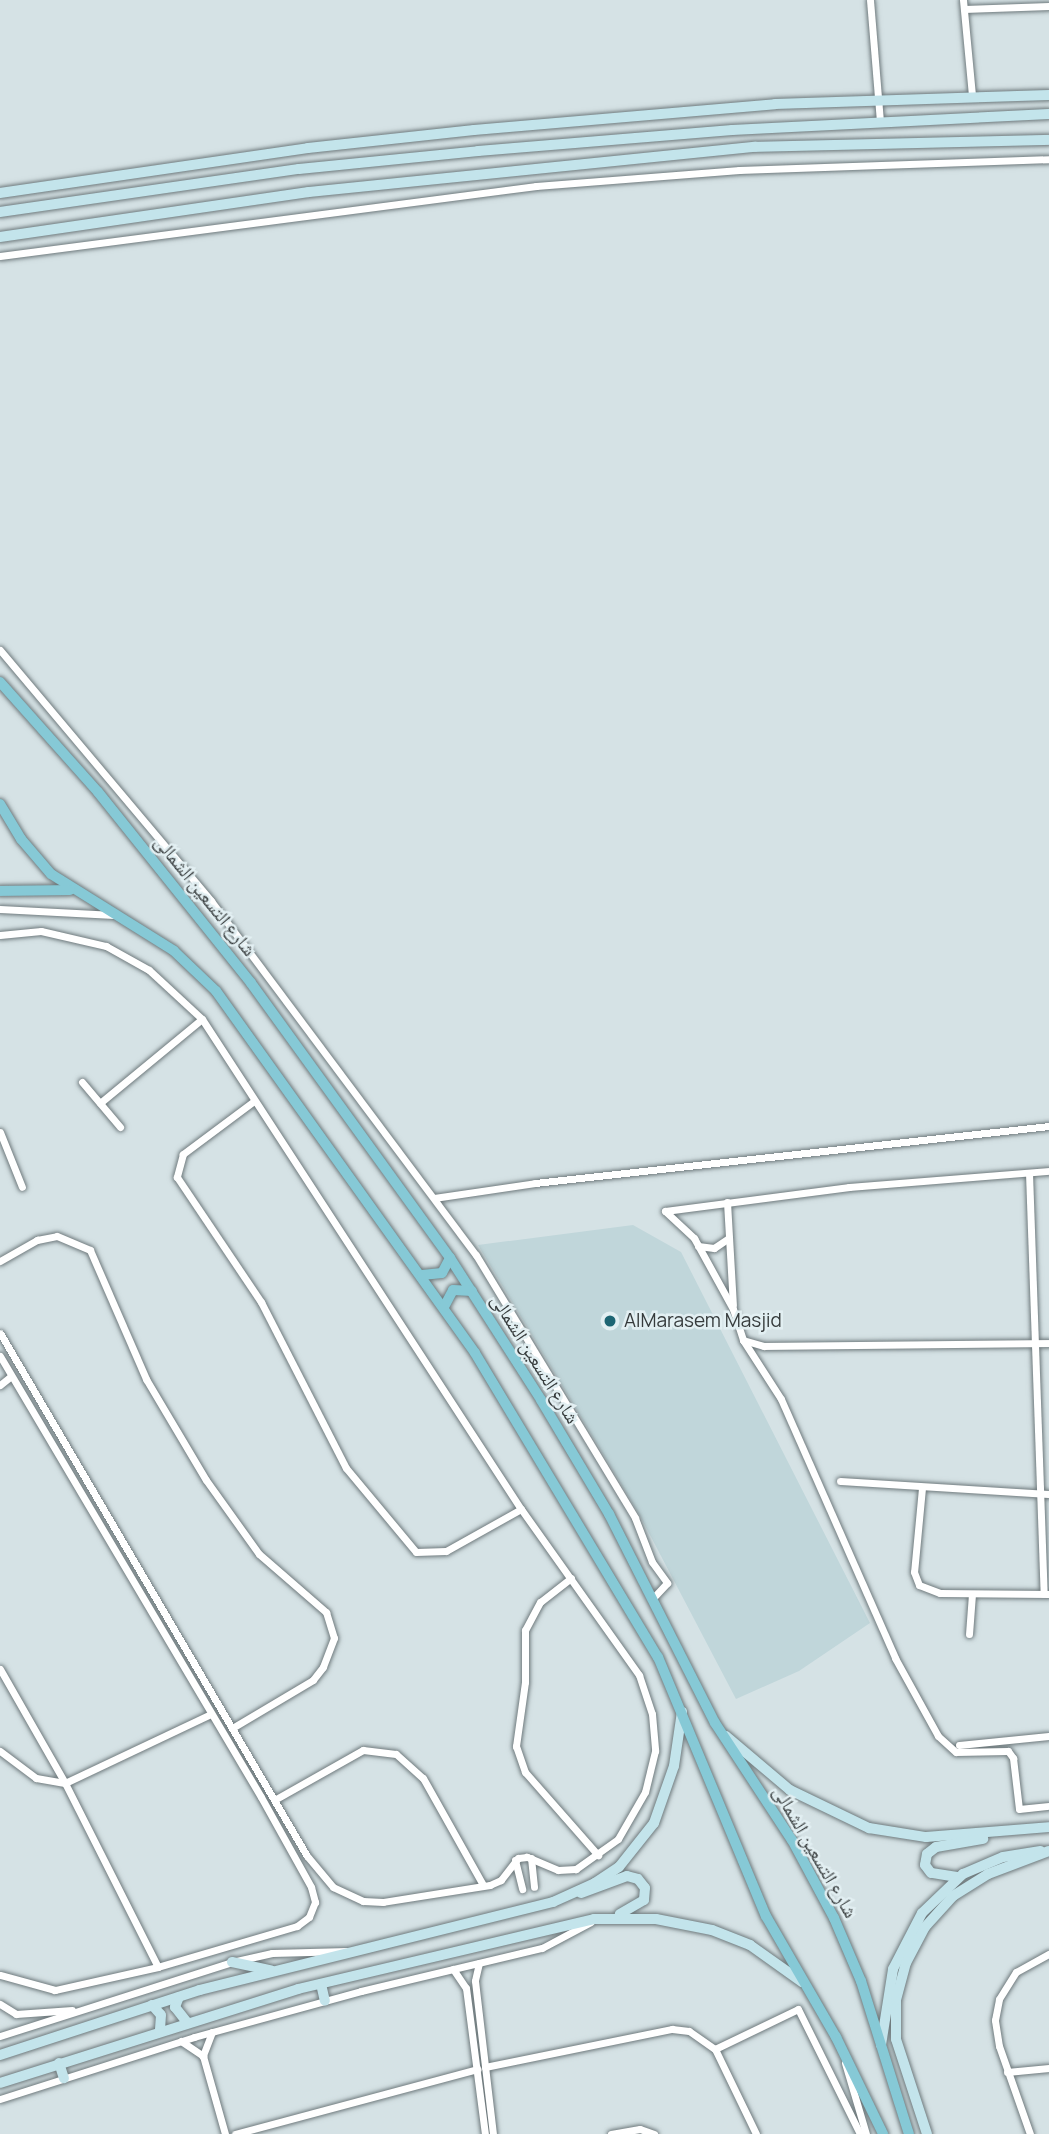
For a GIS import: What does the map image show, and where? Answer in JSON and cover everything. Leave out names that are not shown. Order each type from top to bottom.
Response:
[{"type":"main road","points":[[0,193],[352,142],[775,104],[1049,95]]},
{"type":"main road","points":[[0,212],[313,167],[732,130],[1049,114]]},
{"type":"main road","points":[[0,237],[309,192],[741,149],[1049,140]]},
{"type":"main road","name":"شارع التسعين الشمالى","points":[[0,681],[98,792],[227,951],[472,1291],[589,1480],[720,1730],[792,1840],[834,1918],[861,1982],[909,2134]]},
{"type":"main road","points":[[0,804],[38,860],[73,890],[174,951],[216,991],[444,1307],[648,1640],[682,1711],[754,1890],[802,1982],[844,2052],[883,2134]]},
{"type":"main road","points":[[0,891],[73,890]]},
{"type":"main road","points":[[422,1275],[442,1273],[450,1258]]},
{"type":"main road","points":[[444,1307],[453,1290],[472,1291]]},
{"type":"main road","points":[[574,1893],[618,1867],[654,1823],[674,1766],[682,1711]]},
{"type":"main road","points":[[720,1730],[790,1790],[856,1824],[926,1837],[1049,1827]]},
{"type":"main road","points":[[957,1877],[929,1871],[925,1861],[929,1850],[1000,1832]]},
{"type":"main road","points":[[880,2049],[885,2000],[898,1954],[922,1913],[957,1877],[1003,1857],[1049,1851]]},
{"type":"main road","points":[[926,2134],[895,2039],[896,2000],[906,1963],[925,1927],[953,1896],[988,1874],[1049,1851]]},
{"type":"main road","points":[[0,2055],[179,1997],[532,1902],[596,1891],[627,1877],[641,1881],[646,1892],[642,1904],[609,1918]]},
{"type":"main road","points":[[0,2083],[186,2021],[321,1983],[594,1919],[656,1919],[712,1930],[750,1945],[802,1982]]},
{"type":"main road","points":[[232,1962],[275,1971]]},
{"type":"main road","points":[[321,1983],[325,2001]]},
{"type":"main road","points":[[179,1997],[175,2007],[186,2021]]},
{"type":"main road","points":[[152,2005],[161,2015],[160,2030]]},
{"type":"main road","points":[[59,2063],[64,2078]]},
{"type":"street","points":[[870,0],[880,122]]},
{"type":"street","points":[[972,96],[964,4],[1049,6]]},
{"type":"street","points":[[0,256],[536,186],[739,170],[1049,159]]},
{"type":"street","points":[[0,650],[211,901],[481,1263],[635,1518],[652,1562],[666,1580],[664,1590],[652,1600]]},
{"type":"street","points":[[0,909],[118,916]]},
{"type":"street","points":[[0,935],[41,931],[106,946],[149,970],[202,1020],[521,1508],[639,1675],[652,1714],[654,1751],[645,1792],[633,1819],[598,1855],[566,1871],[531,1858],[515,1860],[498,1882],[383,1902],[347,1896],[319,1873],[234,1727],[169,1625],[0,1333]]},
{"type":"street","points":[[100,1104],[202,1020]]},
{"type":"street","points":[[82,1082],[120,1127]]},
{"type":"street","points":[[254,1101],[183,1154],[177,1177],[261,1303],[346,1468],[416,1552],[446,1551],[521,1508]]},
{"type":"street","points":[[433,1198],[535,1182],[1049,1126]]},
{"type":"street","points":[[0,1132],[22,1187]]},
{"type":"street","points":[[0,1160],[10,1156]]},
{"type":"street","points":[[1049,1171],[849,1186],[665,1211],[698,1246],[733,1310],[743,1340],[781,1399],[889,1646],[938,1736],[956,1752],[1008,1751],[1013,1760],[1019,1809],[1049,1806]]},
{"type":"street","points":[[922,1488],[915,1579],[932,1592],[1046,1594],[1039,1495],[1030,1173]]},
{"type":"street","points":[[727,1202],[733,1310]]},
{"type":"street","points":[[0,1261],[37,1240],[57,1236],[90,1250],[146,1379],[206,1480],[259,1554],[326,1612],[334,1638],[323,1667],[313,1679],[234,1727]]},
{"type":"street","points":[[698,1246],[714,1248],[729,1238]]},
{"type":"street","points":[[743,1340],[764,1346],[1049,1343]]},
{"type":"street","points":[[0,1356],[311,1887],[313,1910],[298,1926],[158,1967],[55,1990],[0,1975]]},
{"type":"street","points":[[0,1385],[11,1376]]},
{"type":"street","points":[[840,1481],[1049,1494]]},
{"type":"street","points":[[571,1578],[540,1602],[524,1630],[525,1682],[516,1746],[525,1772],[598,1855]]},
{"type":"street","points":[[969,1634],[972,1594]]},
{"type":"street","points":[[0,1669],[65,1783],[158,1967]]},
{"type":"street","points":[[0,1751],[36,1778],[65,1783],[211,1714]]},
{"type":"street","points":[[959,1745],[1049,1736]]},
{"type":"street","points":[[276,1799],[363,1751],[396,1754],[423,1778],[483,1885]]},
{"type":"street","points":[[531,1858],[534,1886]]},
{"type":"street","points":[[515,1860],[522,1889]]},
{"type":"street","points":[[0,2099],[212,2032],[562,1941],[594,1919]]},
{"type":"street","points":[[0,2036],[232,1962],[286,1952],[354,1951]]},
{"type":"street","points":[[1030,2134],[995,2031],[999,1999],[1016,1972],[1049,1954]]},
{"type":"street","points":[[479,1963],[475,1981],[485,2134]]},
{"type":"street","points":[[453,1969],[466,1988],[493,2134]]},
{"type":"street","points":[[0,2004],[16,2014],[77,2011]]},
{"type":"street","points":[[715,2049],[798,2009],[860,2134]]},
{"type":"street","points":[[235,2134],[481,2068],[672,2029],[689,2031],[715,2049],[756,2134]]},
{"type":"street","points":[[212,2032],[203,2056],[225,2134]]},
{"type":"street","points":[[181,2041],[203,2056]]},
{"type":"street","points":[[844,2052],[866,2134]]},
{"type":"street","points":[[1007,2072],[1049,2068]]},
{"type":"street","points":[[611,2134],[640,2129],[654,2134]]},
{"type":"shaded area","points":[[633,1225],[681,1252],[870,1623],[799,1671],[736,1699],[639,1514],[478,1245]]},
{"type":"place","name":"AlMarasem Masjid","points":[[610,1321]]}]
